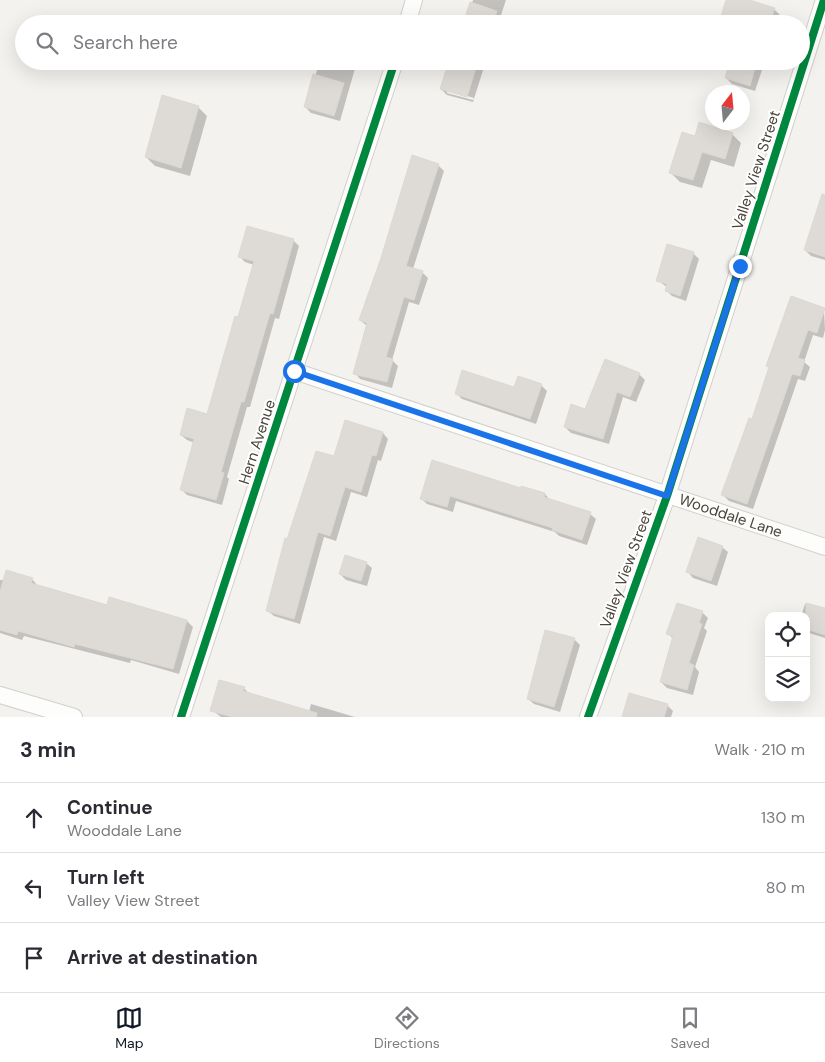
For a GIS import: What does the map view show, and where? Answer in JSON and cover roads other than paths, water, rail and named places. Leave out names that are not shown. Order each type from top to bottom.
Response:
[{"type":"street","points":[[410,15],[414,0]]},
{"type":"street","name":"Valley View Street","points":[[810,44],[824,0]]},
{"type":"street","name":"Hern Avenue","points":[[181,717],[391,70]]},
{"type":"street","name":"Valley View Street","points":[[588,717],[667,496],[802,70]]},
{"type":"street","name":"Wooddale Lane","points":[[294,371],[825,547]]},
{"type":"street","points":[[0,695],[74,717]]}]
